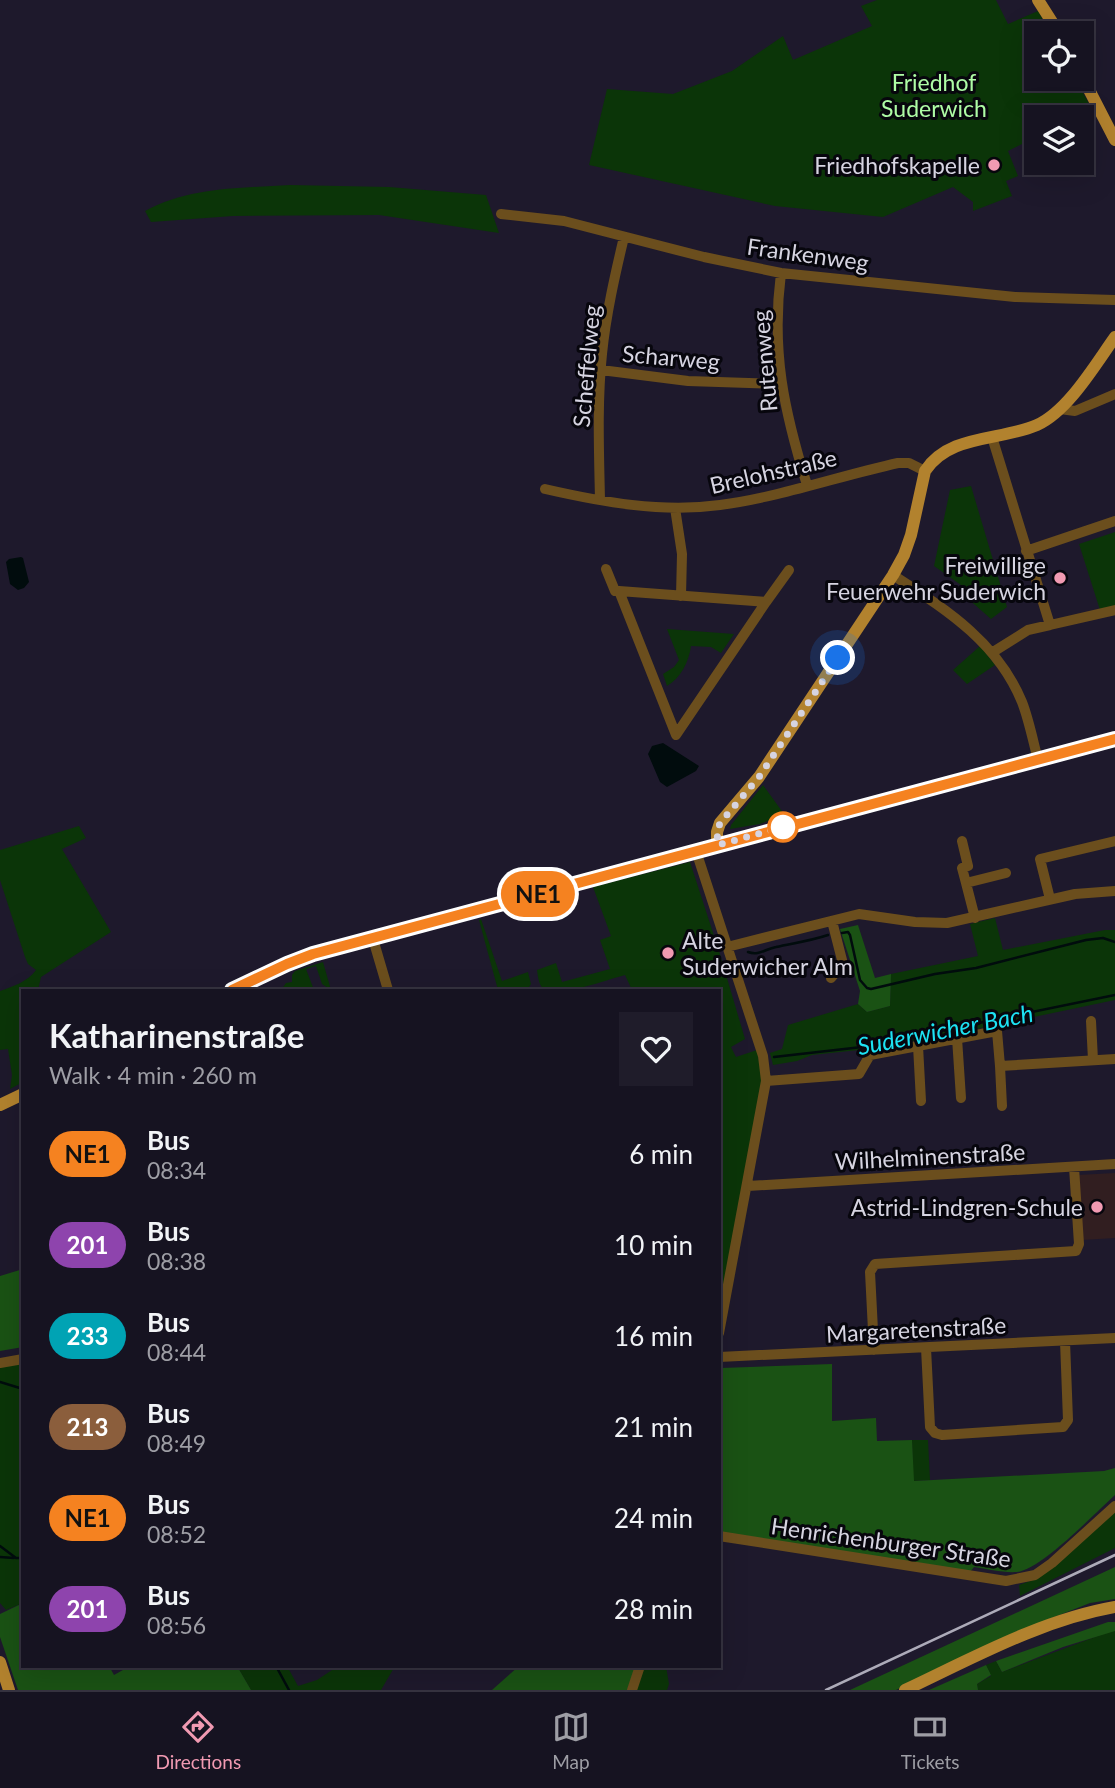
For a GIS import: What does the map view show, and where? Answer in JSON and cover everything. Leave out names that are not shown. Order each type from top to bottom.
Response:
[{"type":"main road","points":[[1038,0],[1051,21]]},
{"type":"main road","points":[[1090,91],[1115,140]]},
{"type":"main road","points":[[234,989],[313,954],[718,845],[717,832],[720,823],[759,777],[893,575],[911,535],[925,471],[931,462],[945,450],[1037,425],[1060,409],[1115,338]]},
{"type":"main road","points":[[0,1105],[21,1095]]},
{"type":"main road","points":[[905,1690],[1028,1633],[1076,1616],[1115,1607]]},
{"type":"main road","points":[[0,1662],[9,1690]]},
{"type":"street","name":"Frankenweg","points":[[501,214],[564,221],[781,273],[1015,297],[1115,300]]},
{"type":"street","name":"Scheffelweg","points":[[600,500],[601,370],[611,295],[624,237]]},
{"type":"street","name":"Rutenweg","points":[[781,273],[777,304],[780,384],[789,429],[807,485]]},
{"type":"street","name":"Scharweg","points":[[601,370],[688,381],[780,384]]},
{"type":"street","points":[[1060,409],[1075,411],[1115,394]]},
{"type":"street","points":[[992,437],[1049,625]]},
{"type":"street","name":"Brelohstraße","points":[[545,489],[639,506],[675,508],[719,505],[898,463],[909,463],[925,471]]},
{"type":"street","points":[[675,508],[682,554],[681,596]]},
{"type":"street","points":[[1026,551],[1115,521]]},
{"type":"street","points":[[606,569],[615,591],[766,602]]},
{"type":"street","points":[[619,591],[676,735],[789,570]]},
{"type":"street","points":[[893,575],[950,612],[993,652],[1022,702],[1038,760]]},
{"type":"street","points":[[993,652],[1028,630],[1115,610]]},
{"type":"street","points":[[718,845],[1115,739]]},
{"type":"street","points":[[962,841],[968,866],[962,868],[975,918]]},
{"type":"street","points":[[1050,899],[1040,859],[1115,841]]},
{"type":"street","points":[[696,851],[763,1056],[766,1081],[721,1323]]},
{"type":"street","points":[[966,883],[1006,873]]},
{"type":"street","points":[[727,947],[859,914],[927,923],[959,922],[1074,894],[1115,891]]},
{"type":"street","points":[[831,978],[843,964],[832,921]]},
{"type":"street","points":[[373,939],[388,989]]},
{"type":"street","points":[[1091,1021],[1093,1060]]},
{"type":"street","points":[[766,1081],[859,1073],[870,1055],[997,1031],[1002,1106]]},
{"type":"street","points":[[957,1038],[961,1098]]},
{"type":"street","points":[[918,1046],[921,1101]]},
{"type":"street","points":[[1000,1066],[1115,1059]]},
{"type":"street","name":"Wilhelminenstraße","points":[[748,1186],[1115,1164]]},
{"type":"street","points":[[874,1350],[870,1272],[875,1264],[1076,1251],[1079,1244],[1074,1167]]},
{"type":"street","name":"Margaretenstraße","points":[[721,1357],[1115,1338]]},
{"type":"street","points":[[926,1348],[930,1427],[935,1433],[942,1435],[1063,1427],[1068,1420],[1065,1341]]},
{"type":"street","points":[[0,1363],[21,1359]]},
{"type":"street","name":"Henrichenburger Straße","points":[[721,1536],[1006,1581],[1028,1578],[1043,1569],[1115,1506]]},
{"type":"street","points":[[632,1690],[639,1668]]},
{"type":"shaded area","points":[[21,557],[29,582],[18,590],[10,584],[6,562]]},
{"type":"shaded area","points":[[663,743],[699,766],[696,771],[667,787],[660,782],[648,754],[652,746]]},
{"type":"shaded area","name":"Astrid-Lindgren-Schule","points":[[1115,1173],[1115,1238],[1082,1240],[1078,1175]]},
{"type":"green space","name":"Friedhof Suderwich","points":[[877,0],[996,0],[1008,24],[1038,11],[1043,21],[1024,21],[1024,91],[1082,91],[1090,105],[1024,105],[1024,143],[1008,151],[1018,176],[1006,181],[1012,196],[973,211],[973,202],[953,187],[883,217],[775,206],[589,165],[607,89],[673,94],[732,71],[783,36],[793,60],[872,26],[861,6]]},
{"type":"green space","points":[[290,185],[389,187],[486,195],[499,233],[379,215],[233,216],[151,222],[145,211],[179,197],[197,193]]},
{"type":"green space","points":[[971,486],[1007,607],[991,619],[958,590],[961,585],[934,566],[950,490]]},
{"type":"green space","points":[[1115,532],[1115,607],[1100,610],[1079,544]]},
{"type":"green space","points":[[667,629],[734,634],[721,653],[711,647],[691,646],[684,669],[667,686],[663,674],[679,660]]},
{"type":"green space","points":[[980,646],[995,665],[967,684],[953,670]]},
{"type":"green space","points":[[763,785],[784,814],[760,824],[730,829],[731,825]]},
{"type":"green space","points":[[79,826],[86,838],[62,849],[111,932],[41,977],[38,989],[21,989],[21,1083],[10,1089],[12,1075],[8,1049],[0,1050],[0,991],[24,981],[36,970],[28,964],[25,957],[0,880],[0,850]]},
{"type":"green space","name":"Alte Suderwicher Alm","points":[[690,862],[745,1039],[731,1047],[736,1057],[757,1050],[763,1083],[721,1306],[721,989],[632,989],[625,975],[574,989],[542,987],[537,970],[556,963],[562,982],[610,969],[600,940],[611,936],[593,887]]},
{"type":"green space","points":[[995,918],[1003,950],[1115,930],[1115,1000],[938,1037],[812,1055],[773,1065],[770,1053],[782,1049],[788,1025],[858,1004],[867,1012],[890,1006],[891,974],[978,956],[970,924]]},
{"type":"green space","points":[[481,919],[502,981],[528,972],[531,984],[528,989],[498,989],[479,920]]},
{"type":"green space","points":[[858,925],[875,978],[891,974],[890,1006],[867,1012],[858,1004],[860,991],[840,929]]},
{"type":"green space","points":[[323,962],[331,989],[322,984],[316,966],[306,969],[314,989],[282,989],[286,983],[292,982],[295,971]]},
{"type":"green space","points":[[21,1270],[21,1347],[0,1351],[0,1276]]},
{"type":"green space","points":[[21,1364],[21,1604],[6,1610],[0,1603],[0,1367]]},
{"type":"green space","points":[[832,1364],[832,1421],[876,1418],[877,1441],[912,1440],[914,1481],[1104,1471],[1115,1468],[1115,1495],[1054,1551],[1028,1569],[1017,1572],[974,1567],[970,1572],[721,1532],[721,1368]]},
{"type":"green space","points":[[912,1440],[928,1440],[930,1480],[913,1481]]},
{"type":"green space","points":[[1115,1511],[1115,1548],[1020,1596],[1019,1585],[1033,1580]]},
{"type":"green space","points":[[1115,1567],[1115,1599],[1090,1603],[1016,1632],[896,1690],[850,1690]]},
{"type":"green space","points":[[21,1604],[21,1668],[110,1668],[114,1675],[126,1668],[238,1668],[251,1690],[18,1690],[0,1637],[0,1614]]},
{"type":"green space","points":[[1108,1622],[1115,1622],[1115,1631],[1063,1647],[1002,1672],[996,1661]]},
{"type":"green space","points":[[1115,1631],[1115,1690],[978,1690],[977,1684],[991,1676],[986,1665],[996,1661],[1002,1672]]},
{"type":"green space","points":[[986,1665],[991,1675],[977,1684],[978,1690],[929,1690]]},
{"type":"green space","points":[[238,1668],[288,1668],[298,1686],[317,1680],[335,1668],[394,1668],[381,1690],[251,1690]]},
{"type":"green space","points":[[517,1668],[635,1668],[627,1690],[492,1690]]},
{"type":"green space","points":[[641,1668],[666,1668],[669,1684],[667,1690],[634,1690]]},
{"type":"waterway","name":"Suderwicher Bach","points":[[842,933],[848,932],[850,935],[860,980],[871,989],[935,974],[976,968],[1086,940],[1103,938],[1115,942]]},
{"type":"waterway","name":"Suderwicher Bach","points":[[748,952],[759,953],[828,935]]},
{"type":"waterway","name":"Suderwicher Bach","points":[[774,1057],[862,1047],[1115,995]]},
{"type":"waterway","points":[[0,1382],[21,1388]]},
{"type":"waterway","points":[[0,1546],[16,1558],[21,1558]]},
{"type":"waterway","points":[[0,1557],[14,1558]]},
{"type":"waterway","points":[[277,1668],[289,1690]]},
{"type":"railway","points":[[826,1690],[1115,1555]]},
{"type":"bus line","name":"NE1","points":[[234,989],[313,954],[1115,739]]},
{"type":"place","name":"Friedhofskapelle","points":[[994,165]]},
{"type":"place","name":"Freiwillige Feuerwehr Suderwich","points":[[1060,578]]},
{"type":"place","name":"Alte Suderwicher Alm","points":[[668,953]]},
{"type":"place","name":"Astrid-Lindgren-Schule","points":[[1097,1207]]},
{"type":"route","points":[[783,827],[718,845],[716,839],[720,823],[759,777],[838,658]]}]
